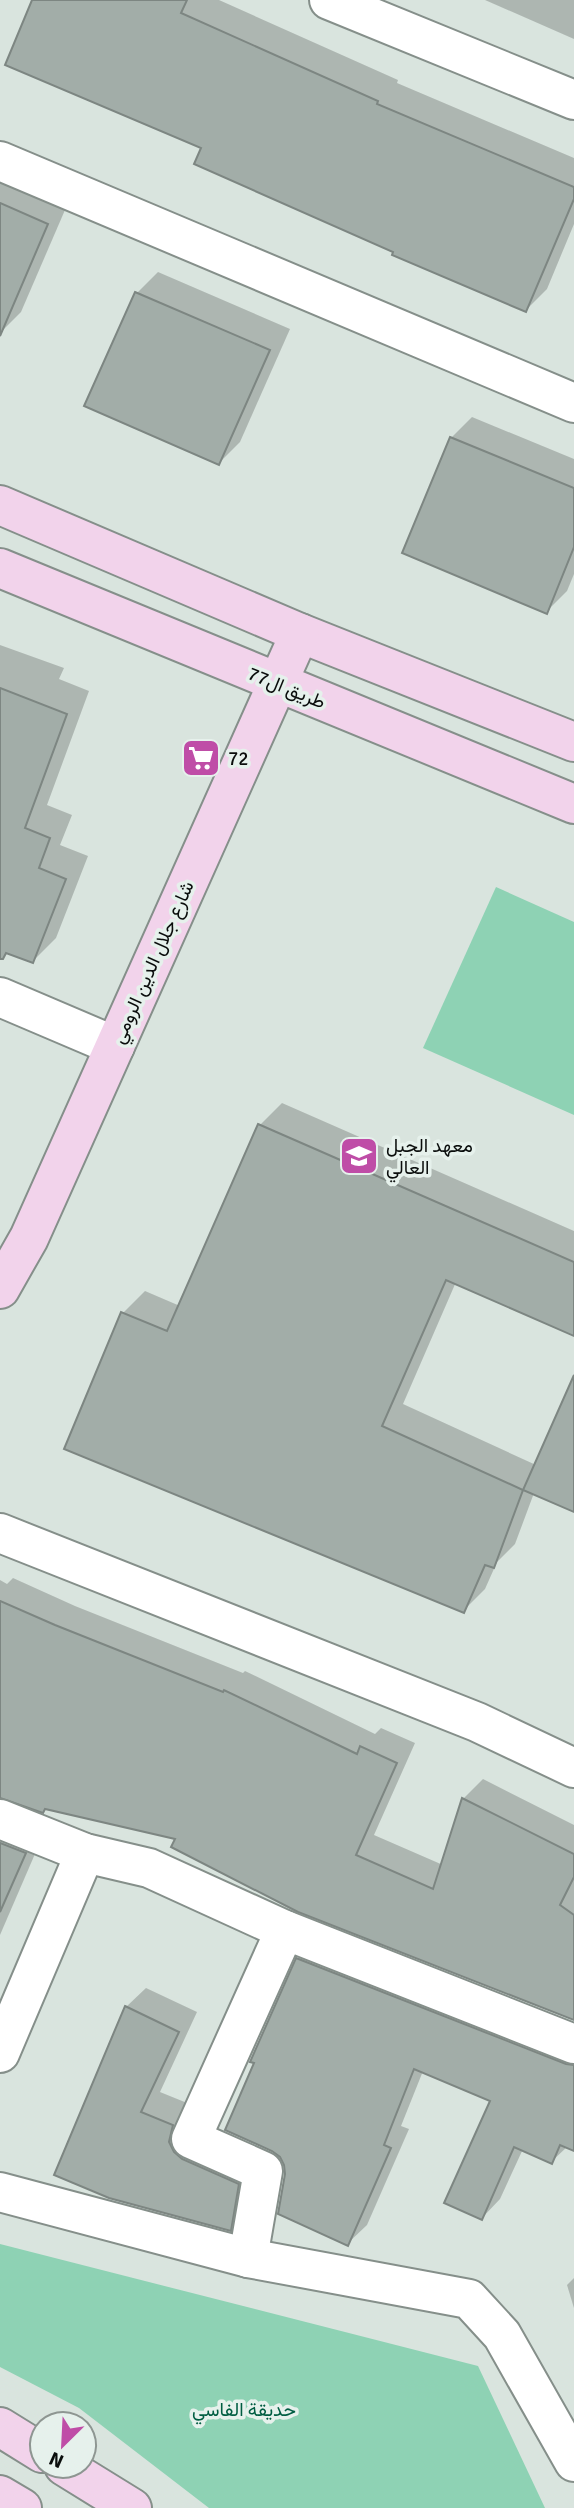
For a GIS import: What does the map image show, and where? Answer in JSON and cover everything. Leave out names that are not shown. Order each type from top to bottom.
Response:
[{"type":"main road","points":[[0,505],[300,632],[574,742]]},
{"type":"main road","name":"طريق ال77","points":[[0,568],[574,804]]},
{"type":"main road","name":"شارع جلال الدين الرومي","points":[[0,1289],[29,1238],[300,632]]},
{"type":"main road","points":[[0,2427],[28,2444]]},
{"type":"main road","points":[[87,2480],[132,2508]]},
{"type":"main road","points":[[0,2495],[22,2508]]},
{"type":"street","points":[[329,0],[574,100]]},
{"type":"street","points":[[0,161],[574,403]]},
{"type":"street","points":[[0,997],[114,1046]]},
{"type":"street","points":[[0,1533],[464,1717],[574,1768]]},
{"type":"street","points":[[0,1819],[85,1853],[149,1868],[285,1930],[574,2044]]},
{"type":"street","points":[[0,2053],[85,1853]]},
{"type":"street","points":[[248,2258],[263,2171],[191,2139],[285,1930]]},
{"type":"street","points":[[0,2192],[248,2258],[469,2299],[502,2335],[574,2462]]},
{"type":"green space","points":[[496,887],[574,922],[574,1115],[423,1048]]},
{"type":"green space","name":"حديقة الفاسي","points":[[0,2244],[478,2366],[545,2508],[209,2508],[98,2423],[98,2410],[82,2410],[0,2367]]},
{"type":"building","points":[[32,0],[187,0],[181,13],[378,101],[377,104],[574,187],[574,199],[526,312],[392,255],[393,252],[194,164],[201,148],[5,65]]},
{"type":"building","points":[[0,203],[48,224],[0,336]]},
{"type":"building","points":[[135,292],[270,350],[219,465],[84,406]]},
{"type":"building","points":[[450,437],[574,488],[574,547],[547,614],[402,553]]},
{"type":"building","points":[[0,688],[67,714],[25,828],[50,838],[39,868],[66,879],[33,963],[6,953],[3,959],[0,959]]},
{"type":"building","points":[[258,1124],[574,1262],[574,1336],[446,1280],[382,1426],[523,1490],[494,1568],[485,1565],[464,1613],[64,1449],[121,1312],[167,1331]]},
{"type":"building","points":[[574,1375],[574,1512],[523,1490]]},
{"type":"building","points":[[0,1601],[223,1692],[224,1690],[357,1754],[360,1746],[397,1763],[356,1855],[433,1889],[462,1798],[574,1854],[574,1877],[560,1905],[574,1915],[574,2020],[298,1912],[171,1847],[175,1839],[45,1809],[43,1813],[0,1798]]},
{"type":"building","points":[[0,1843],[26,1853],[0,1912]]},
{"type":"building","points":[[296,1958],[574,2065],[574,2151],[560,2145],[552,2164],[514,2147],[482,2220],[444,2203],[490,2101],[414,2069],[384,2145],[391,2148],[348,2246],[278,2214],[285,2174],[280,2157],[225,2130],[254,2063],[250,2062]]},
{"type":"building","points":[[125,2006],[179,2032],[141,2112],[173,2125],[169,2142],[174,2152],[182,2159],[239,2184],[231,2231],[109,2198],[54,2175]]},
{"type":"place","name":"72","points":[[201,758]]},
{"type":"place","name":"معهد الجبل العالي","points":[[359,1156]]}]
